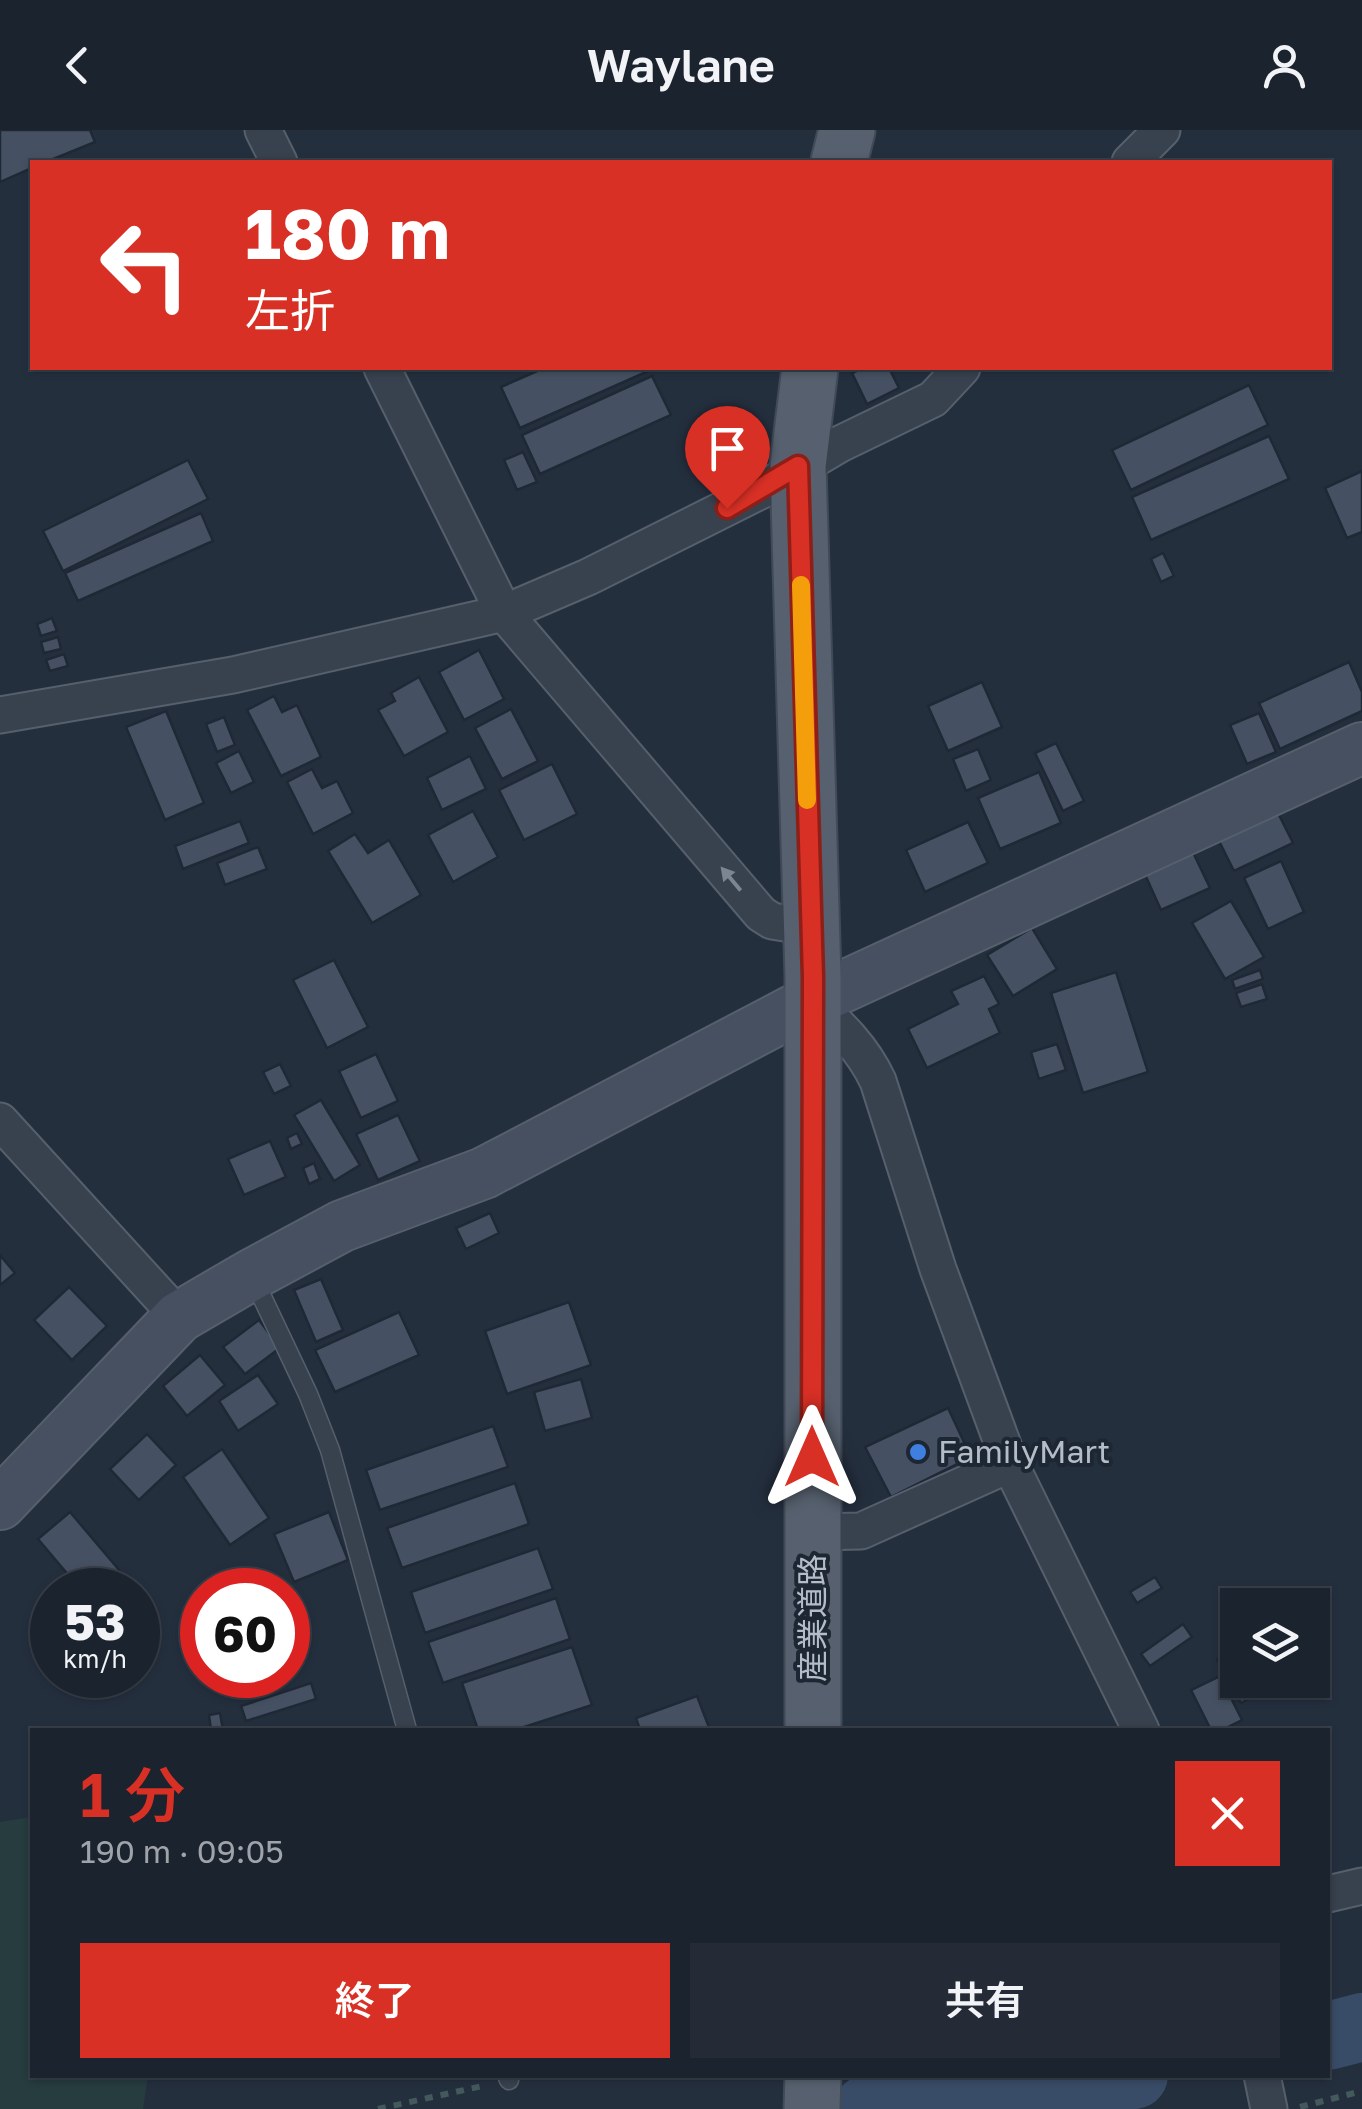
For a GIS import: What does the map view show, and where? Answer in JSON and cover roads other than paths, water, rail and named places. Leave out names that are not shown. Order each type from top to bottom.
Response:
[{"type":"main road","points":[[840,160],[847,130]]},
{"type":"main road","name":"産業道路","points":[[810,370],[798,466],[812,1001],[813,1728]]},
{"type":"main road","points":[[812,2109],[813,2078]]},
{"type":"street","points":[[263,130],[279,160]]},
{"type":"street","points":[[1132,160],[1162,130]]},
{"type":"street","points":[[383,370],[504,613],[761,914],[772,921],[810,927]]},
{"type":"street","points":[[0,715],[234,675],[504,613],[727,508],[798,466],[932,400],[960,370]]},
{"type":"street","points":[[0,1504],[179,1317],[251,1275],[342,1226],[484,1173],[812,1001],[1362,748]]},
{"type":"street","points":[[812,1001],[854,1040],[878,1081],[938,1269],[1010,1464],[1140,1728]]},
{"type":"street","points":[[0,1121],[179,1317]]},
{"type":"street","points":[[812,1532],[861,1530],[1010,1464]]},
{"type":"street","points":[[1330,1894],[1362,1886]]},
{"type":"lane","points":[[251,1275],[330,1450],[406,1728]]},
{"type":"waterway","points":[[1330,2035],[1362,2027]]},
{"type":"waterway","points":[[867,2109],[1110,2078]]},
{"type":"waterway","points":[[997,2109],[1000,2091]]},
{"type":"place","name":"FamilyMart","points":[[918,1452]]}]
